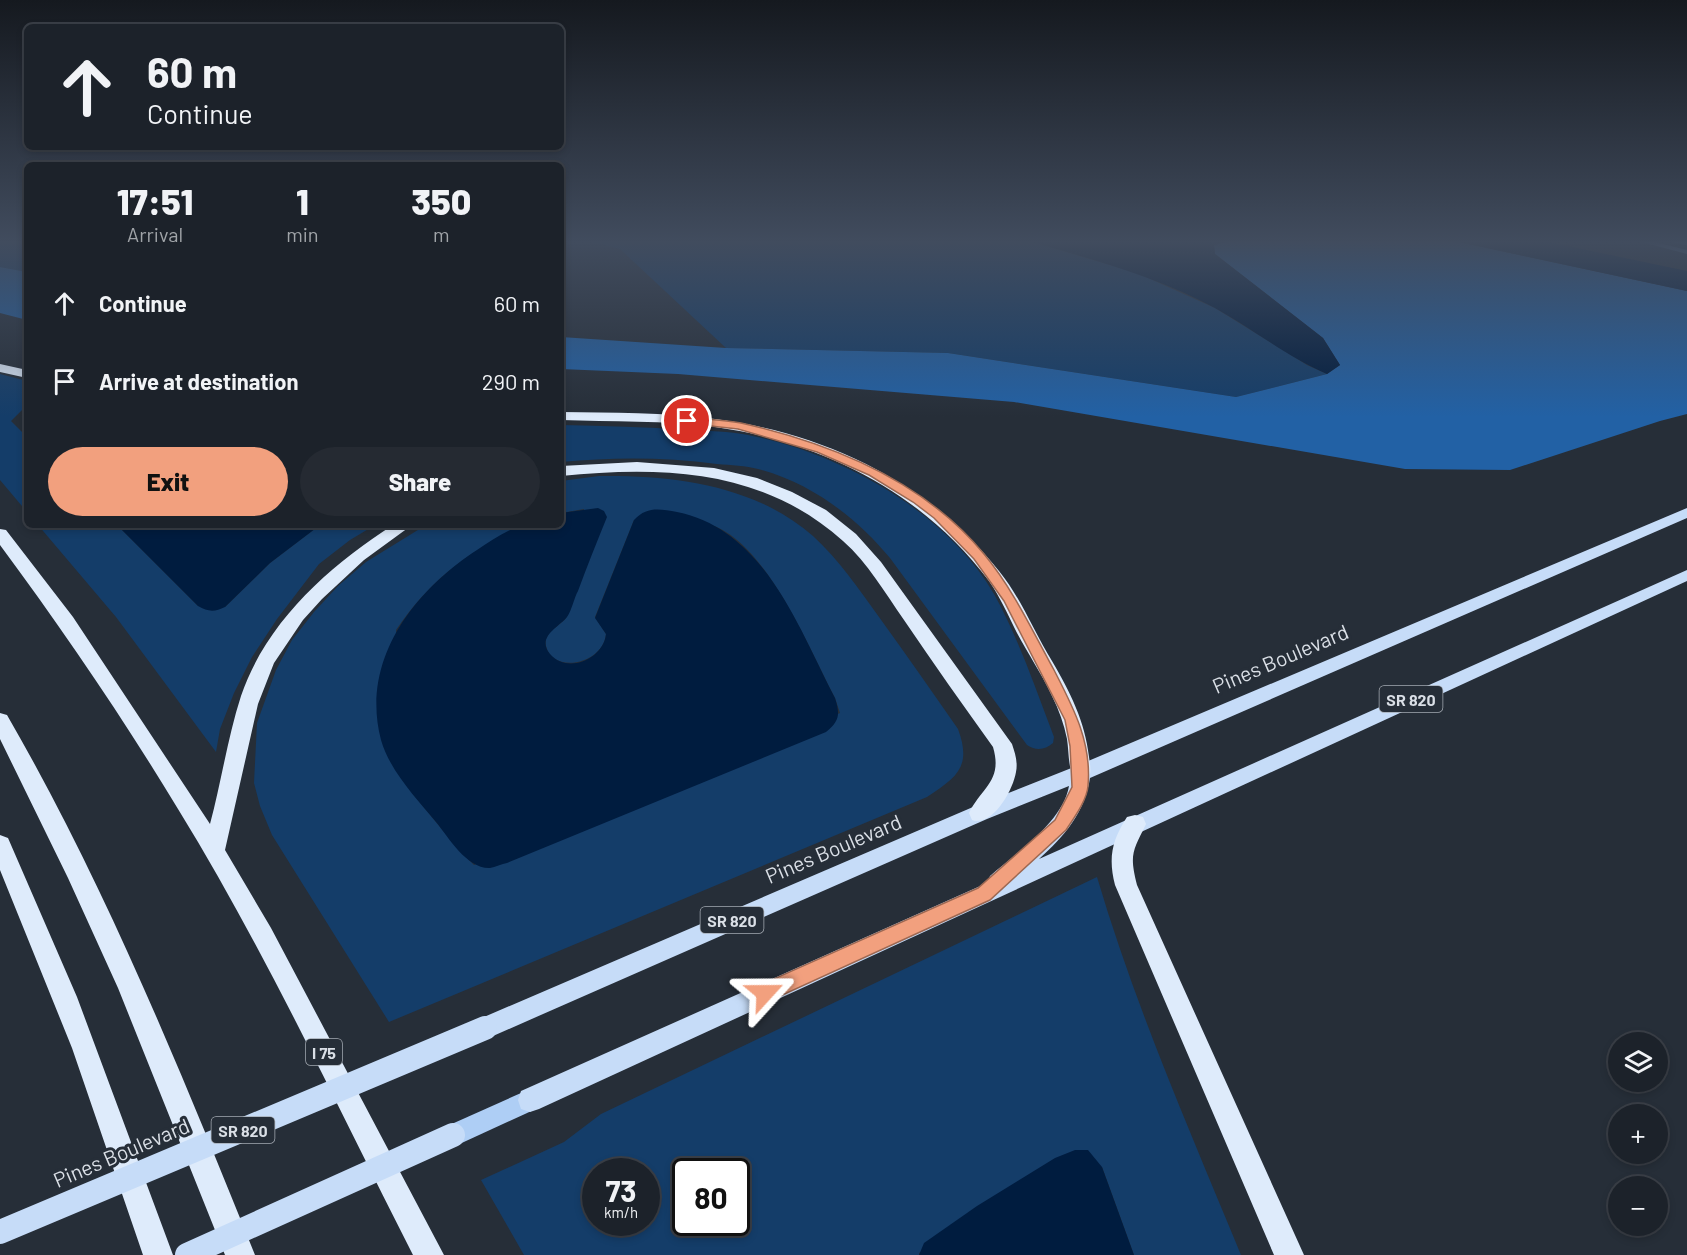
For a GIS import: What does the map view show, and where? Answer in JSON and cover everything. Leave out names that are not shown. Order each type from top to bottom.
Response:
[{"type":"highway","points":[[0,368],[24,373]]},
{"type":"highway","points":[[564,416],[687,421],[739,426],[796,441],[848,460],[917,500],[945,522],[979,556],[1009,599],[1072,720],[1081,773],[1076,799],[1060,825],[984,894]]},
{"type":"highway","points":[[564,471],[613,466],[654,466],[735,478],[772,488],[792,497],[832,523],[865,554],[1002,744],[1006,754],[1007,773],[999,792],[980,813]]},
{"type":"highway","name":"Pines Boulevard","points":[[0,1232],[485,1028],[980,813],[1081,773],[1687,513]]},
{"type":"highway","points":[[214,851],[238,756],[243,723],[254,686],[272,651],[289,626],[316,595],[363,552],[399,528]]},
{"type":"highway","name":"I 75","points":[[0,534],[67,622],[123,704],[214,851],[263,936],[429,1255]]},
{"type":"highway","name":"SR 820","points":[[530,1100],[1687,575]]},
{"type":"highway","points":[[0,721],[67,850],[119,960],[177,1095],[240,1255]]},
{"type":"highway","points":[[1135,824],[1125,837],[1121,850],[1121,866],[1126,885],[1289,1255]]},
{"type":"highway","points":[[0,845],[66,1000],[113,1122],[159,1255]]},
{"type":"highway","name":"SR 820","points":[[187,1255],[453,1135]]},
{"type":"main road","name":"SR 820","points":[[453,1135],[530,1100]]},
{"type":"shaded area","points":[[0,300],[24,300],[24,319],[0,313]]},
{"type":"shaded area","points":[[674,300],[1196,300],[1215,308],[1307,365],[1327,374],[1236,397],[948,353],[726,348]]},
{"type":"shaded area","points":[[1198,300],[1274,300],[1323,338],[1340,365],[1327,374],[1298,359]]},
{"type":"shaded area","points":[[1274,300],[1687,300],[1687,414],[1510,470],[1405,469],[1014,402],[678,374],[564,369],[564,337],[726,348],[948,353],[1236,397],[1327,374],[1340,365],[1323,338]]},
{"type":"shaded area","points":[[0,374],[24,380],[24,410],[11,421],[24,434],[24,508],[0,480]]},
{"type":"shaded area","points":[[564,425],[641,427],[748,435],[818,456],[854,471],[888,490],[948,537],[973,564],[994,594],[1027,665],[1054,737],[1053,743],[1040,749],[1027,745],[890,558],[862,529],[831,503],[796,483],[748,467],[658,459],[564,462]]},
{"type":"shaded area","points":[[599,476],[627,476],[684,481],[739,494],[766,505],[790,519],[813,536],[831,555],[856,585],[899,645],[958,729],[962,742],[962,762],[954,777],[927,797],[389,1022],[272,835],[260,806],[254,783],[257,723],[276,670],[292,640],[314,612],[338,586],[366,562],[421,528],[517,528],[484,546],[452,569],[423,596],[396,630],[413,794],[474,865],[840,713],[835,698],[798,625],[766,573],[748,551],[729,534],[701,522],[634,520],[595,617],[606,634],[603,645],[587,659],[577,662],[567,663],[550,655],[546,646],[547,637],[566,618],[568,612],[584,509],[564,512],[564,481]]},
{"type":"shaded area","points":[[598,508],[604,511],[607,517],[569,614],[547,637],[546,648],[557,660],[566,663],[584,661],[599,650],[604,643],[606,634],[595,618],[634,520],[649,511],[677,512],[708,522],[734,539],[756,560],[792,613],[835,698],[838,717],[826,732],[507,863],[490,868],[482,867],[466,858],[453,844],[404,784],[391,763],[381,740],[377,711],[378,682],[386,656],[398,630],[413,607],[432,586],[454,567],[503,533],[515,528],[564,528],[564,513]]},
{"type":"shaded area","points":[[41,528],[120,528],[198,606],[225,607],[270,563],[316,528],[370,528],[319,564],[277,619],[252,657],[234,693],[220,729],[216,752],[116,617]]},
{"type":"shaded area","points":[[120,528],[316,528],[270,563],[225,607],[212,611],[198,606]]},
{"type":"shaded area","points":[[1097,877],[1146,1021],[1241,1255],[1134,1255],[1102,1167],[919,1253],[919,1255],[524,1255],[481,1180],[564,1142],[601,1114]]},
{"type":"shaded area","points":[[1075,1150],[1088,1150],[1102,1167],[1134,1255],[919,1255],[924,1243],[977,1206],[1055,1158]]},
{"type":"route","points":[[687,421],[739,426],[782,437],[848,460],[896,486],[938,516],[979,556],[1009,599],[1072,720],[1078,746],[1080,787],[1076,799],[1060,825],[984,894],[765,993]]}]
